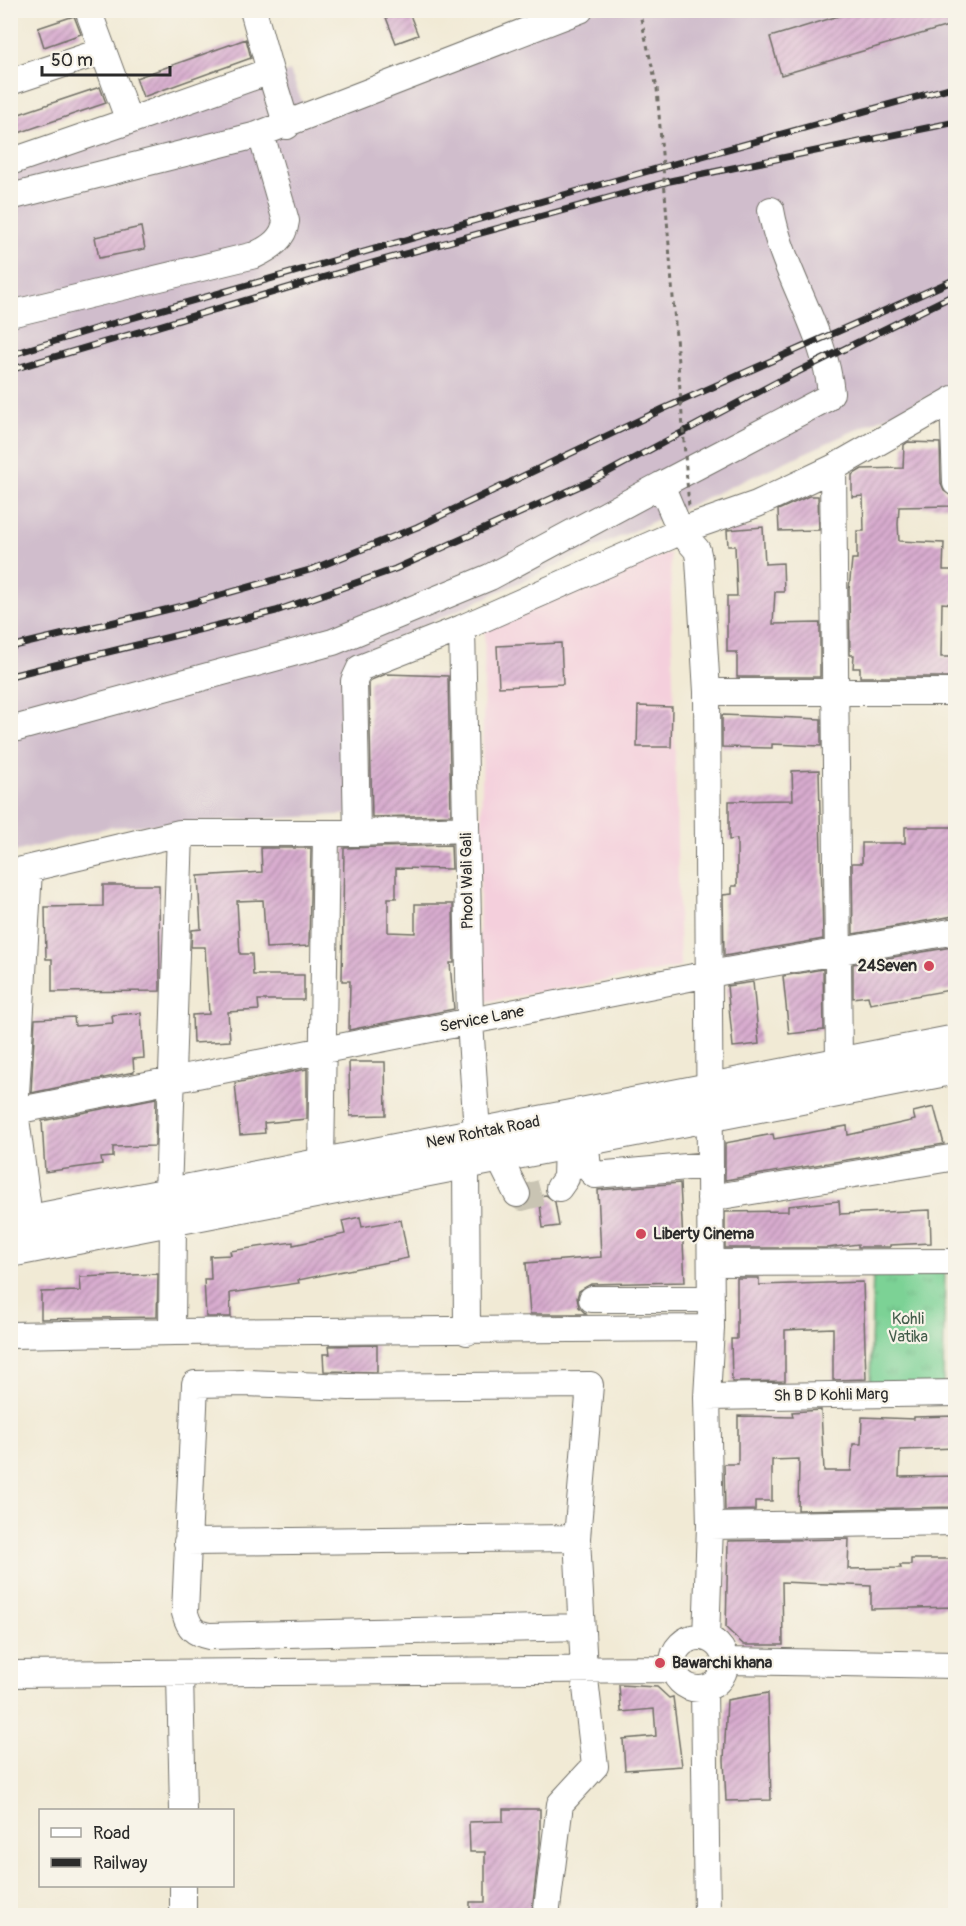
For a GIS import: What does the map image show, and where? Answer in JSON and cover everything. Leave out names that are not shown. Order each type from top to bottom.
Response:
[{"type":"main road","name":"New Rohtak Road","points":[[10,1251],[321,1165],[487,1145],[576,1140],[839,1063],[956,1041]]},
{"type":"main road","name":"New Rohtak Road","points":[[19,1224],[170,1207],[466,1162],[487,1145],[710,1102],[956,1068]]},
{"type":"street","points":[[88,10],[129,121]]},
{"type":"street","points":[[253,10],[287,126]]},
{"type":"street","points":[[10,196],[287,126],[580,10]]},
{"type":"street","points":[[10,82],[103,51]]},
{"type":"street","points":[[10,162],[270,71]]},
{"type":"street","points":[[10,314],[255,255],[273,245],[284,233],[286,221],[261,134]]},
{"type":"street","points":[[10,730],[333,642],[490,577],[827,398],[831,393],[818,340],[783,251],[771,210]]},
{"type":"street","points":[[357,833],[355,674],[371,663],[462,628],[681,532],[757,504],[833,468],[954,399],[956,483]]},
{"type":"street","points":[[833,468],[839,1063]]},
{"type":"street","points":[[661,485],[681,532],[697,550],[707,692],[711,1328],[707,1397],[710,1526],[706,1638]]},
{"type":"street","name":"Phool Wali Gali","points":[[462,628],[470,1021],[487,1145]]},
{"type":"street","points":[[707,692],[956,692]]},
{"type":"street","points":[[19,1224],[27,1202],[13,1112],[20,871],[180,833],[357,833],[466,829]]},
{"type":"street","points":[[175,1332],[172,1332],[170,1207],[180,833]]},
{"type":"street","points":[[321,1165],[326,833]]},
{"type":"street","name":"Service Lane","points":[[13,1112],[709,974],[956,931]]},
{"type":"street","points":[[576,1140],[588,1168],[595,1175],[710,1165]]},
{"type":"street","points":[[559,1188],[566,1178],[576,1140]]},
{"type":"street","points":[[487,1145],[518,1194]]},
{"type":"street","points":[[710,1198],[956,1157]]},
{"type":"street","points":[[466,1162],[467,1332]]},
{"type":"street","points":[[711,1263],[956,1262]]},
{"type":"street","points":[[592,1299],[711,1299]]},
{"type":"street","points":[[10,1335],[711,1328]]},
{"type":"street","points":[[546,1916],[560,1804],[595,1766],[584,1670],[582,1627],[577,1538],[590,1385],[349,1388],[247,1383],[195,1384],[185,1613],[188,1625],[196,1634],[209,1636],[582,1627]]},
{"type":"street","name":"Sh B D Kohli Marg","points":[[707,1397],[956,1393]]},
{"type":"street","points":[[710,1526],[956,1522]]},
{"type":"street","points":[[187,1542],[577,1538]]},
{"type":"street","points":[[706,1638],[720,1646],[725,1661],[722,1676],[718,1682],[704,1689],[688,1688],[676,1677],[673,1669],[675,1651],[688,1639],[706,1638]]},
{"type":"street","points":[[725,1661],[956,1665]]},
{"type":"street","points":[[10,1674],[673,1669]]},
{"type":"street","points":[[180,1674],[183,1809]]},
{"type":"street","points":[[704,1689],[707,1916]]},
{"type":"street","points":[[183,1887],[183,1916]]},
{"type":"path","points":[[639,10],[657,88],[689,507]]},
{"type":"shaded area","points":[[586,11],[955,11],[955,385],[363,653],[356,814],[110,827],[11,853],[10,170],[290,71],[303,104]]},
{"type":"shaded area","points":[[670,553],[680,967],[478,1003],[485,621]]},
{"type":"green space","name":"Kohli Vatika","points":[[945,1269],[943,1387],[870,1388],[873,1270]]},
{"type":"building","points":[[383,10],[408,10],[418,35],[396,43]]},
{"type":"building","points":[[858,10],[951,10],[955,24],[781,75],[770,37]]},
{"type":"building","points":[[74,16],[81,34],[44,47],[38,28]]},
{"type":"building","points":[[246,39],[251,58],[143,97],[136,78]]},
{"type":"building","points":[[100,87],[106,103],[10,136],[10,117]]},
{"type":"building","points":[[141,227],[145,249],[99,258],[95,237]]},
{"type":"building","points":[[908,442],[940,443],[941,484],[944,491],[953,497],[953,506],[899,507],[898,524],[899,541],[944,543],[943,570],[955,570],[953,604],[942,603],[941,657],[955,657],[956,677],[860,677],[860,668],[853,668],[854,655],[850,655],[849,590],[852,559],[857,559],[857,531],[864,531],[863,496],[852,497],[852,475],[862,469],[903,468],[904,445]]},
{"type":"building","points":[[809,496],[818,496],[819,530],[779,531],[778,510]]},
{"type":"building","points":[[763,527],[765,564],[783,563],[784,592],[775,592],[773,624],[820,623],[820,677],[737,677],[737,652],[727,652],[727,596],[737,596],[735,546],[728,546],[727,530]]},
{"type":"building","points":[[561,643],[563,684],[499,687],[497,646]]},
{"type":"building","points":[[386,674],[448,676],[451,815],[372,817],[369,684],[371,680]]},
{"type":"building","points":[[638,706],[672,707],[671,747],[637,747]]},
{"type":"building","points":[[722,715],[821,719],[821,746],[772,744],[772,748],[722,747]]},
{"type":"building","points":[[819,770],[823,939],[724,956],[723,895],[732,894],[732,886],[737,886],[737,839],[729,840],[729,801],[793,800],[792,771]]},
{"type":"building","points":[[905,827],[956,827],[956,846],[951,846],[951,888],[956,888],[956,912],[953,912],[953,916],[853,934],[852,863],[862,863],[862,843],[905,843]]},
{"type":"building","points":[[451,845],[452,869],[396,868],[396,898],[388,898],[388,932],[415,933],[415,904],[453,904],[454,963],[450,963],[454,1009],[349,1030],[350,981],[342,981],[344,848]]},
{"type":"building","points":[[261,848],[311,848],[309,946],[266,948],[263,900],[237,901],[240,954],[252,954],[253,975],[304,975],[304,1000],[258,1000],[259,1010],[228,1012],[230,1041],[193,1043],[192,1015],[209,1014],[205,947],[191,947],[192,930],[201,929],[198,876],[262,872]]},
{"type":"building","points":[[103,885],[159,885],[160,991],[52,992],[52,959],[46,959],[45,907],[103,906]]},
{"type":"building","points":[[952,947],[956,989],[870,1004],[868,996],[853,998],[853,964]]},
{"type":"building","points":[[823,969],[824,1030],[789,1034],[783,976]]},
{"type":"building","points":[[753,982],[759,1044],[733,1047],[727,986]]},
{"type":"building","points":[[141,1013],[144,1058],[133,1059],[134,1072],[31,1093],[35,1019],[74,1017],[75,1026],[113,1023],[112,1015]]},
{"type":"building","points":[[349,1062],[385,1062],[386,1115],[350,1116]]},
{"type":"building","points":[[307,1069],[307,1119],[264,1123],[265,1133],[240,1135],[235,1083]]},
{"type":"building","points":[[156,1098],[155,1146],[113,1147],[113,1157],[101,1158],[102,1164],[45,1172],[42,1121]]},
{"type":"building","points":[[934,1107],[944,1144],[725,1180],[725,1143],[773,1134],[774,1139],[847,1126],[848,1135],[915,1120],[913,1112]]},
{"type":"building","name":"Liberty Cinema","points":[[680,1183],[685,1282],[591,1284],[579,1291],[577,1298],[579,1307],[586,1314],[530,1314],[526,1263],[601,1257],[598,1190]]},
{"type":"building","points":[[546,1195],[555,1202],[559,1226],[543,1228],[539,1196]]},
{"type":"building","points":[[839,1201],[840,1214],[930,1210],[931,1243],[890,1245],[890,1247],[858,1247],[858,1244],[827,1248],[725,1248],[725,1212],[788,1211],[788,1206]]},
{"type":"building","points":[[360,1217],[362,1227],[401,1220],[408,1258],[298,1280],[299,1283],[230,1293],[231,1317],[206,1317],[204,1279],[211,1279],[210,1256],[231,1255],[230,1251],[293,1242],[293,1245],[345,1234],[342,1221]]},
{"type":"building","points":[[158,1274],[157,1317],[41,1319],[41,1292],[81,1291],[80,1277]]},
{"type":"building","points":[[737,1278],[759,1278],[759,1285],[863,1282],[866,1379],[833,1380],[833,1328],[785,1330],[785,1381],[732,1382],[731,1339],[737,1339]]},
{"type":"building","points":[[377,1345],[377,1372],[324,1371],[323,1354],[330,1354],[329,1346]]},
{"type":"building","points":[[821,1410],[824,1471],[851,1471],[853,1444],[861,1444],[862,1417],[914,1419],[914,1417],[956,1416],[956,1448],[900,1450],[899,1477],[956,1476],[956,1507],[798,1510],[799,1459],[772,1460],[772,1501],[755,1501],[755,1510],[725,1511],[724,1464],[738,1464],[738,1416],[793,1417],[792,1412]]},
{"type":"building","points":[[849,1539],[848,1569],[901,1568],[900,1565],[911,1565],[911,1559],[956,1559],[956,1607],[871,1609],[871,1586],[782,1582],[783,1645],[744,1645],[726,1628],[728,1541]]},
{"type":"building","points":[[619,1685],[657,1687],[669,1698],[673,1697],[682,1766],[625,1770],[623,1739],[656,1736],[654,1709],[621,1712]]},
{"type":"building","points":[[768,1693],[771,1800],[726,1801],[724,1760],[727,1700]]},
{"type":"building","points":[[503,1809],[540,1809],[540,1842],[532,1911],[528,1911],[528,1916],[470,1916],[470,1902],[485,1902],[485,1852],[470,1852],[469,1822],[503,1821]]},
{"type":"tunnel","points":[[517,1194],[522,1198],[559,1188]]},
{"type":"railway","points":[[10,355],[104,326],[659,168],[956,86]]},
{"type":"railway","points":[[10,370],[379,261],[670,181],[956,122]]},
{"type":"railway","points":[[10,647],[182,606],[313,569],[417,527],[663,409],[956,279]]},
{"type":"railway","points":[[10,676],[276,611],[395,569],[593,480],[779,381],[956,294]]},
{"type":"place","name":"24Seven","points":[[929,966]]},
{"type":"place","name":"Liberty Cinema","points":[[641,1234]]},
{"type":"place","name":"Bawarchi khana","points":[[660,1663]]}]
